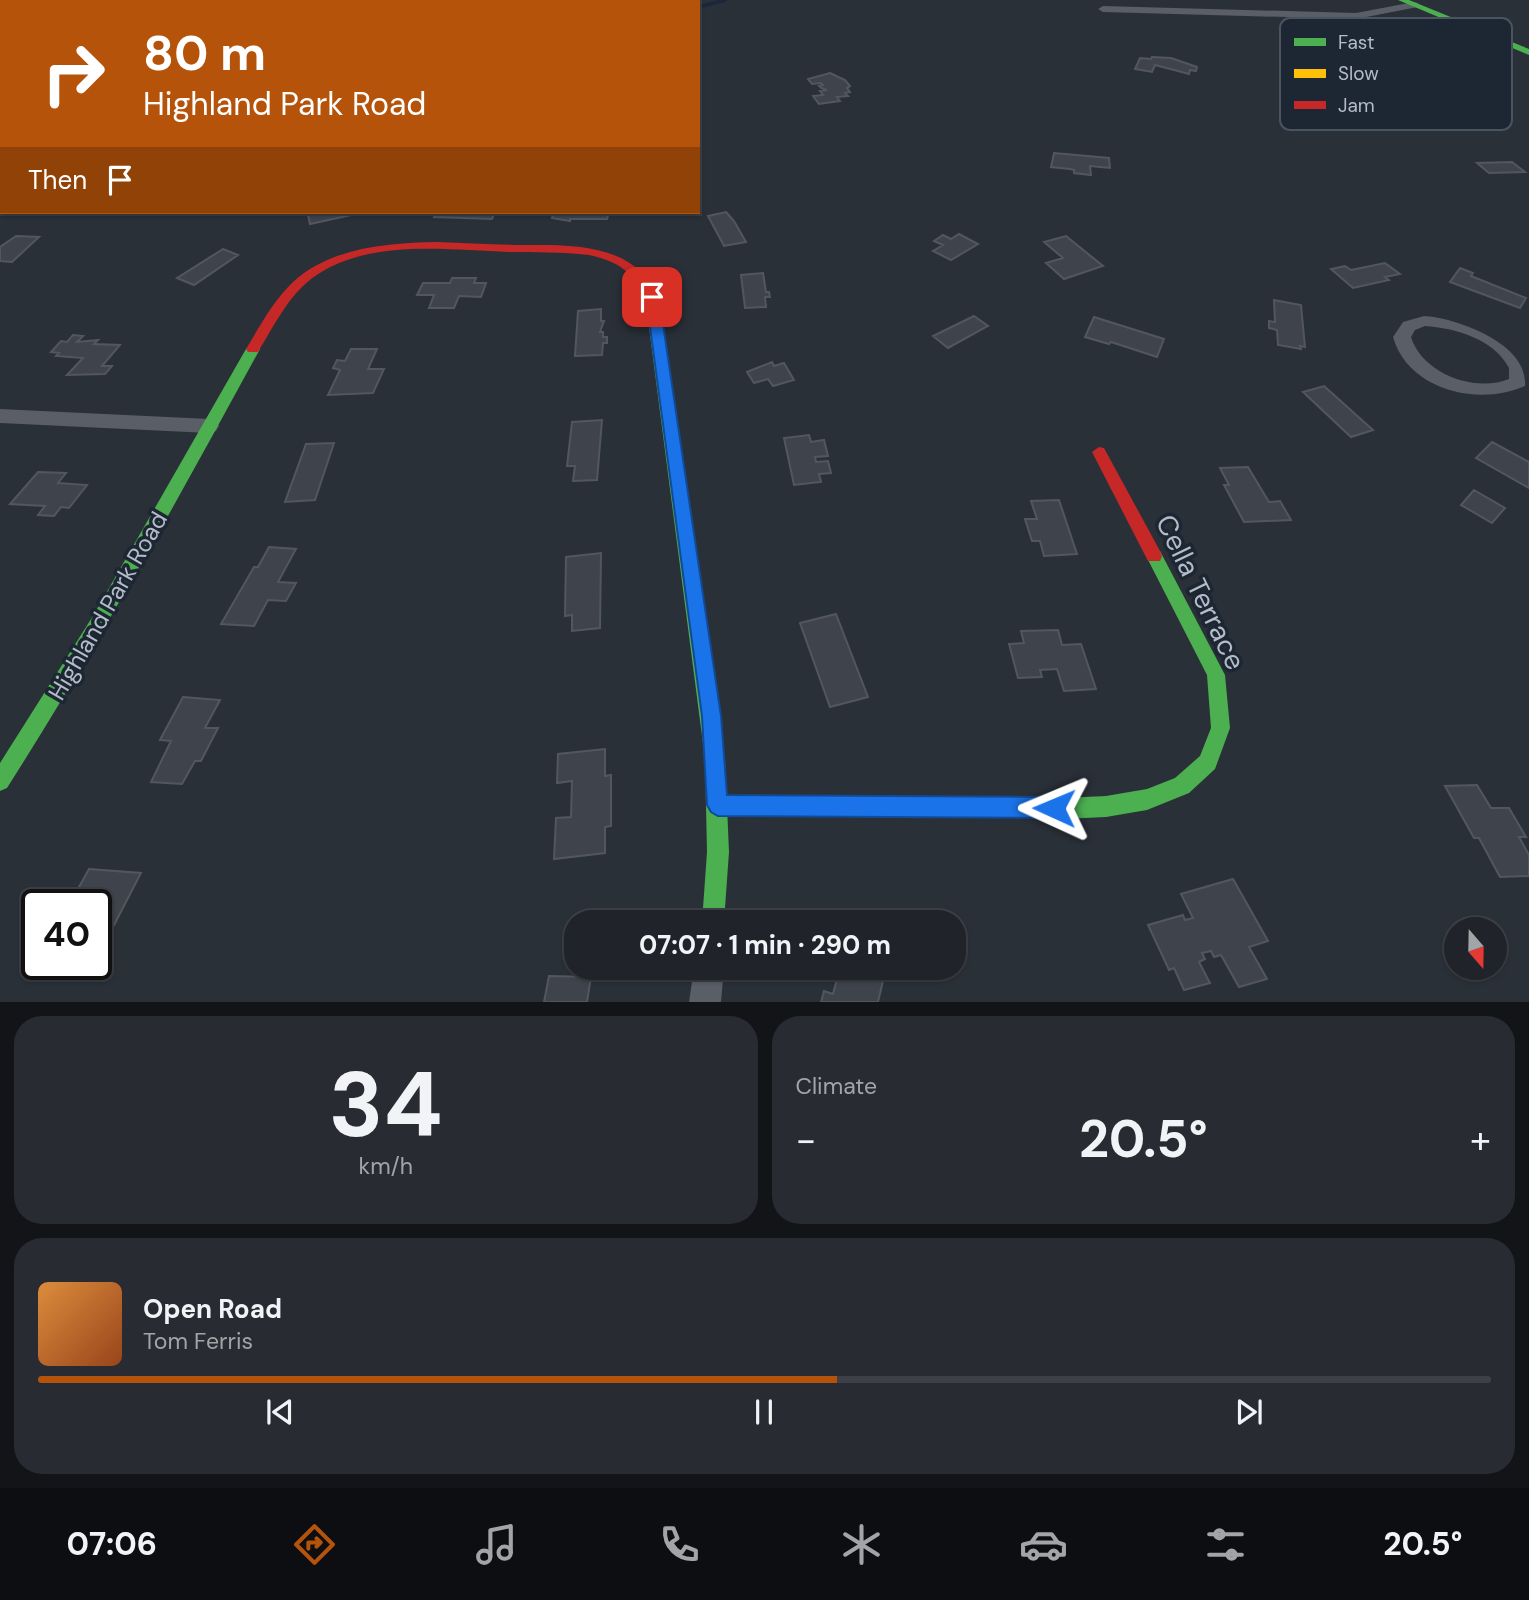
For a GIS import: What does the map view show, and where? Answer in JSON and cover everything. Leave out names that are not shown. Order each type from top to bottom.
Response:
[{"type":"street","points":[[1103,9],[1356,16],[1408,3],[1445,18]]},
{"type":"street","points":[[1512,45],[1529,52]]},
{"type":"street","name":"Highland Park Road","points":[[0,781],[42,719],[96,629],[281,300],[307,274],[333,261],[371,250],[559,249],[592,252],[610,258],[637,273],[649,290],[655,311],[711,716],[718,805],[714,910]]},
{"type":"street","points":[[1434,321],[1458,323],[1482,331],[1505,345],[1520,361],[1524,385],[1490,390],[1462,386],[1441,378],[1422,368],[1406,352],[1402,344],[1404,331],[1416,323],[1434,321]]},
{"type":"street","points":[[0,415],[209,426]]},
{"type":"street","name":"Cella Terrace","points":[[718,805],[1107,808],[1133,806],[1161,798],[1189,782],[1215,749],[1222,703],[1217,677],[1099,452]]},
{"type":"street","points":[[705,1002],[708,980]]},
{"type":"building","points":[[1140,58],[1171,58],[1197,67],[1196,71],[1190,70],[1189,74],[1155,65],[1152,72],[1135,69]]},
{"type":"building","points":[[830,73],[845,80],[850,86],[847,88],[850,92],[845,93],[848,96],[837,97],[840,101],[819,104],[813,96],[823,95],[820,91],[827,90],[819,86],[823,85],[821,83],[812,84],[808,79]]},
{"type":"building","points":[[1054,153],[1109,158],[1110,168],[1090,166],[1091,175],[1051,167]]},
{"type":"building","points":[[1512,162],[1525,172],[1489,173],[1477,163]]},
{"type":"building","points":[[726,212],[746,242],[724,246],[708,216]]},
{"type":"building","points":[[312,214],[356,214],[310,224],[308,215]]},
{"type":"building","points":[[435,214],[494,214],[492,219],[434,217]]},
{"type":"building","points":[[553,214],[608,214],[607,219],[570,221],[552,218]]},
{"type":"building","points":[[959,234],[978,244],[951,260],[933,251],[943,245],[934,241],[943,235],[951,239]]},
{"type":"building","points":[[16,236],[39,237],[12,262],[0,261],[0,247]]},
{"type":"building","points":[[1066,236],[1103,266],[1064,279],[1046,263],[1063,258],[1044,242]]},
{"type":"building","points":[[223,249],[238,255],[194,285],[177,278]]},
{"type":"building","points":[[1385,263],[1400,274],[1385,277],[1389,280],[1353,288],[1331,269],[1345,266],[1351,270]]},
{"type":"building","points":[[1460,268],[1473,273],[1471,276],[1526,298],[1520,308],[1450,282]]},
{"type":"building","points":[[763,273],[766,292],[769,292],[770,297],[765,297],[766,307],[745,308],[741,275]]},
{"type":"building","points":[[452,278],[476,278],[474,283],[486,283],[481,297],[459,296],[454,308],[429,308],[434,295],[417,295],[423,283],[450,283]]},
{"type":"building","points":[[1274,300],[1301,305],[1305,347],[1300,346],[1301,349],[1278,345],[1277,330],[1269,328],[1269,321],[1275,322]]},
{"type":"building","points":[[601,309],[601,321],[604,321],[600,332],[603,332],[603,337],[607,337],[607,343],[603,343],[602,355],[575,356],[578,311]]},
{"type":"building","points":[[974,316],[988,326],[948,348],[933,336]]},
{"type":"building","points":[[1094,317],[1164,339],[1157,357],[1111,342],[1109,344],[1085,337]]},
{"type":"building","points":[[73,335],[83,336],[77,342],[98,340],[94,344],[120,345],[102,366],[112,366],[105,374],[67,375],[83,358],[56,356],[59,353],[51,352],[61,341],[67,342]]},
{"type":"building","points":[[351,349],[377,349],[368,369],[384,369],[373,393],[328,395],[340,370],[333,368],[337,360],[345,361]]},
{"type":"building","points":[[772,362],[774,366],[784,363],[794,380],[773,386],[768,379],[754,383],[747,372]]},
{"type":"building","points":[[1324,386],[1373,430],[1351,437],[1303,392]]},
{"type":"building","points":[[602,420],[597,480],[573,481],[575,466],[567,466],[572,422]]},
{"type":"building","points":[[809,435],[811,442],[824,440],[828,456],[815,457],[816,462],[828,461],[831,473],[819,474],[821,482],[794,485],[784,438]]},
{"type":"building","points":[[1492,442],[1529,462],[1529,488],[1476,458]]},
{"type":"building","points":[[334,443],[315,500],[285,502],[306,444]]},
{"type":"building","points":[[1248,467],[1269,502],[1280,501],[1291,520],[1244,522],[1224,485],[1229,485],[1220,468]]},
{"type":"building","points":[[38,472],[66,473],[58,483],[87,485],[69,508],[61,507],[54,516],[38,515],[45,506],[10,504]]},
{"type":"building","points":[[1474,490],[1505,508],[1492,523],[1461,505]]},
{"type":"building","points":[[1059,500],[1077,554],[1044,556],[1040,541],[1032,541],[1025,519],[1037,519],[1031,501]]},
{"type":"building","points":[[269,547],[296,549],[278,582],[296,583],[286,601],[268,600],[254,626],[221,624],[254,567],[258,567]]},
{"type":"building","points":[[601,553],[600,628],[572,631],[572,615],[565,616],[566,557]]},
{"type":"building","points":[[836,614],[868,697],[830,707],[800,623]]},
{"type":"building","points":[[1058,630],[1062,645],[1081,644],[1096,689],[1064,691],[1057,669],[1040,670],[1042,677],[1018,678],[1009,644],[1024,643],[1021,631]]},
{"type":"building","points":[[183,697],[220,700],[205,728],[218,728],[201,761],[195,761],[182,784],[151,782],[171,741],[160,740]]},
{"type":"building","points":[[605,749],[605,776],[611,775],[611,826],[605,827],[605,853],[554,859],[556,818],[571,817],[572,781],[557,783],[558,754]]},
{"type":"building","points":[[1477,785],[1491,808],[1509,808],[1526,837],[1519,837],[1529,855],[1529,876],[1500,877],[1479,838],[1474,838],[1445,786]]},
{"type":"building","points":[[89,869],[141,873],[112,929],[112,889],[78,889]]},
{"type":"building","points":[[1233,879],[1268,941],[1249,947],[1267,979],[1239,987],[1221,955],[1214,957],[1211,951],[1202,953],[1205,959],[1199,962],[1210,983],[1184,990],[1174,968],[1169,970],[1148,925],[1183,915],[1185,920],[1193,918],[1181,894]]},
{"type":"building","points":[[549,976],[564,976],[564,980],[591,980],[587,1002],[544,1002]]},
{"type":"building","points":[[837,980],[883,980],[878,1002],[821,1002],[824,991],[833,994]]},
{"type":"waterway","points":[[700,6],[725,0]]},
{"type":"traffic: fast","points":[[1402,0],[1446,18]]},
{"type":"traffic: fast","points":[[1512,45],[1529,52]]},
{"type":"traffic: fast","points":[[651,296],[715,759],[718,852],[714,910]]},
{"type":"traffic: fast","points":[[0,781],[99,622],[253,349]]},
{"type":"traffic: fast","points":[[984,807],[1106,806],[1147,799],[1182,785],[1208,762],[1220,728],[1216,675],[1154,556]]},
{"type":"traffic: slow","points":[[718,805],[984,807]]},
{"type":"traffic: jam","points":[[253,349],[289,293],[308,275],[342,258],[389,248],[437,246],[589,252],[627,265],[641,278],[651,296]]},
{"type":"traffic: jam","points":[[1099,452],[1154,556]]},
{"type":"route","points":[[652,297],[711,716],[718,805],[1054,808]]}]
